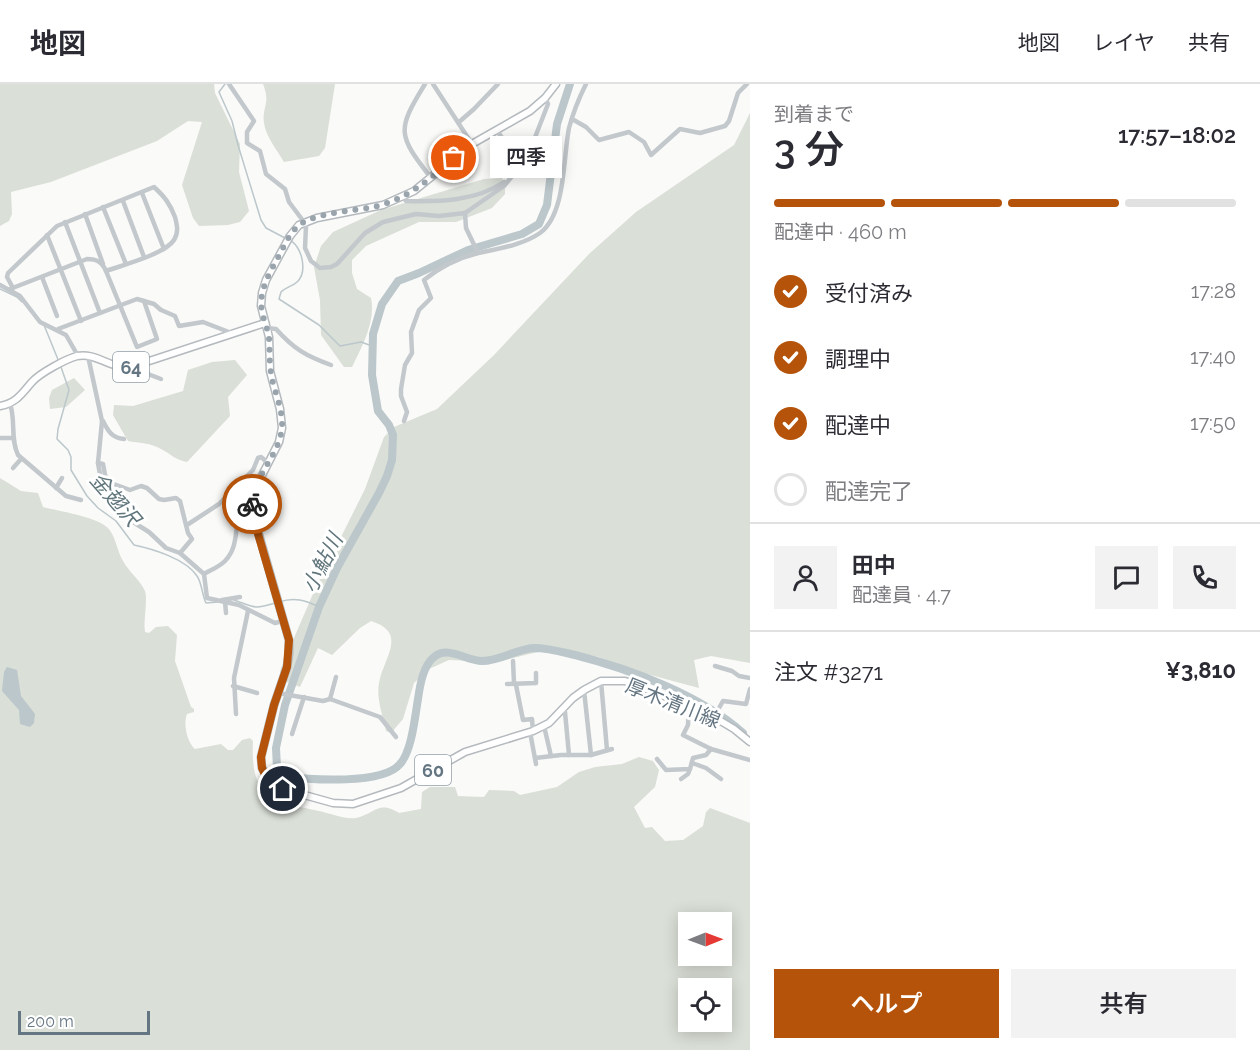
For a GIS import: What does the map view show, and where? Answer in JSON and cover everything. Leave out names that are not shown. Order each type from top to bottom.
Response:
[{"type":"main road","points":[[266,325],[261,302],[264,285],[291,234],[304,222],[376,206],[403,197],[431,178],[472,144],[525,114],[545,98],[556,84]]},
{"type":"main road","name":"64","points":[[0,406],[9,404],[20,397],[38,377],[78,356],[88,356],[117,367],[131,367],[266,325]]},
{"type":"main road","name":"60","points":[[253,498],[258,480],[279,442],[282,422],[270,371],[266,325]]},
{"type":"main road","name":"厚木清川線","points":[[253,498],[254,520],[289,640],[289,654],[281,693],[261,757],[266,777],[283,789],[333,803],[352,804],[401,788],[465,752],[532,732],[544,726],[584,690],[601,681],[625,681],[715,715],[750,742]]},
{"type":"street","points":[[229,84],[254,121],[247,132],[246,141],[260,151],[266,174],[285,189],[289,202],[306,226],[305,248],[311,261],[320,268],[337,264],[365,233],[383,222],[416,214],[439,216],[465,213],[504,186],[507,180]]},
{"type":"street","points":[[425,84],[407,115],[404,131],[408,146],[431,178]]},
{"type":"street","points":[[433,84],[472,144]]},
{"type":"street","points":[[459,122],[498,84]]},
{"type":"street","points":[[404,421],[407,412],[400,388],[405,365],[412,353],[411,332],[418,310],[431,298],[424,280],[464,257],[521,242],[539,234],[549,224],[562,186],[572,119],[586,84]]},
{"type":"street","points":[[572,119],[586,127],[599,140],[614,134],[629,132],[644,142],[651,155],[680,129],[699,133],[725,126],[729,122],[738,93],[747,84]]},
{"type":"street","points":[[403,197],[406,201],[448,202],[489,191],[507,180],[530,153],[548,104],[545,98]]},
{"type":"street","points":[[496,129],[515,154],[529,144]]},
{"type":"street","points":[[11,289],[8,273],[57,226],[154,187],[170,204],[177,230],[173,241],[164,249],[106,271]]},
{"type":"street","points":[[142,193],[164,249]]},
{"type":"street","points":[[123,201],[144,257]]},
{"type":"street","points":[[104,207],[126,264]]},
{"type":"street","points":[[465,213],[468,232],[477,252]]},
{"type":"street","points":[[84,214],[137,347],[158,339],[144,301]]},
{"type":"street","points":[[65,222],[100,313]]},
{"type":"street","points":[[47,235],[81,321]]},
{"type":"street","points":[[11,289],[80,262],[92,259],[103,264]]},
{"type":"street","points":[[42,277],[57,316]]},
{"type":"street","points":[[0,285],[20,296],[40,322],[58,330],[71,342],[78,356]]},
{"type":"street","points":[[58,330],[137,299],[154,304],[175,316],[179,326],[203,322],[234,334]]},
{"type":"street","points":[[266,325],[276,329],[306,356],[331,365]]},
{"type":"street","points":[[88,356],[102,421],[112,435],[124,440]]},
{"type":"street","points":[[145,363],[148,374],[161,380]]},
{"type":"street","points":[[9,404],[12,412],[14,446],[21,459],[66,496],[81,501]]},
{"type":"street","points":[[102,421],[98,463],[102,486],[125,517],[149,532],[166,548],[180,553],[204,574],[207,598],[239,605],[275,623],[283,621]]},
{"type":"street","points":[[0,438],[13,438]]},
{"type":"street","points":[[186,525],[219,504],[253,470],[258,458],[261,457],[267,462]]},
{"type":"street","points":[[13,468],[21,459]]},
{"type":"street","points":[[98,463],[103,464],[105,475],[111,483],[130,490],[141,486],[147,488],[159,499],[176,498],[180,501],[192,539],[180,553]]},
{"type":"street","points":[[56,488],[62,478]]},
{"type":"street","points":[[204,574],[223,563],[229,555],[235,543],[238,514],[246,500],[253,498]]},
{"type":"street","points":[[223,601],[240,597]]},
{"type":"street","points":[[223,601],[226,613]]},
{"type":"street","points":[[236,714],[234,686],[248,611]]},
{"type":"street","points":[[513,662],[514,683],[523,720],[532,719],[536,761],[569,754],[591,755],[610,749],[601,681]]},
{"type":"street","points":[[715,666],[750,678]]},
{"type":"street","points":[[507,684],[536,683],[536,673]]},
{"type":"street","points":[[330,699],[336,677]]},
{"type":"street","points":[[234,686],[257,693]]},
{"type":"street","points":[[584,690],[591,755]]},
{"type":"street","points":[[715,715],[723,701],[746,704],[750,691]]},
{"type":"street","points":[[281,693],[323,701],[330,699],[380,717],[396,737]]},
{"type":"street","points":[[292,734],[303,697]]},
{"type":"street","points":[[688,705],[688,725],[683,735],[711,749],[750,760]]},
{"type":"street","points":[[562,709],[565,712],[569,754]]},
{"type":"street","points":[[544,726],[551,756]]},
{"type":"street","points":[[681,779],[688,774],[693,759],[706,755],[711,749]]},
{"type":"street","points":[[657,759],[666,770],[691,766],[706,768],[721,779]]},
{"type":"shaded area","points":[[0,84],[214,84],[215,93],[240,144],[239,172],[249,211],[240,222],[228,225],[199,226],[193,218],[182,185],[202,122],[188,121],[157,141],[51,182],[11,192],[12,214],[9,221],[0,226]]},
{"type":"shaded area","points":[[263,84],[335,84],[325,148],[319,156],[284,162],[265,128],[266,96]]},
{"type":"shaded area","points":[[750,113],[750,663],[711,656],[694,660],[699,688],[632,670],[599,657],[554,648],[497,662],[449,660],[429,669],[414,683],[403,719],[391,733],[386,731],[378,695],[381,674],[391,647],[389,632],[382,626],[371,621],[360,628],[332,655],[318,648],[300,687],[279,679],[281,668],[316,587],[365,489],[384,437],[394,427],[437,409],[494,355],[589,254],[636,212],[734,145]]},
{"type":"shaded area","points":[[502,178],[505,194],[492,208],[456,222],[419,222],[366,246],[352,260],[352,273],[357,289],[371,298],[372,316],[367,334],[352,367],[344,367],[321,335],[320,300],[314,267],[321,246],[333,232],[381,210],[484,179]]},
{"type":"shaded area","points":[[235,360],[247,375],[228,397],[230,416],[187,462],[153,446],[128,441],[113,415],[114,405],[133,406],[183,391],[188,370],[212,362]]},
{"type":"shaded area","points":[[74,378],[85,390],[66,407],[50,409],[49,398],[52,390]]},
{"type":"shaded area","points":[[0,478],[21,491],[38,493],[43,507],[87,518],[108,528],[123,561],[145,591],[145,632],[149,633],[156,627],[168,626],[177,635],[175,661],[191,707],[194,709],[194,712],[187,714],[185,723],[192,746],[195,749],[221,744],[228,750],[233,750],[242,740],[250,738],[253,741],[255,774],[266,793],[276,799],[288,804],[356,818],[381,808],[392,809],[399,813],[421,809],[422,792],[430,787],[455,787],[458,796],[484,797],[489,790],[514,791],[520,795],[557,787],[579,772],[595,767],[622,764],[639,757],[653,761],[659,770],[655,787],[634,807],[645,828],[652,827],[665,841],[683,840],[703,826],[706,812],[710,808],[750,823],[750,1050],[0,1050]]},
{"type":"shaded area","points":[[7,667],[17,670],[21,696],[35,714],[34,723],[30,727],[20,724],[19,710],[2,691],[4,672]]},
{"type":"waterway","points":[[225,84],[219,92],[232,121],[261,220],[266,228],[285,238]]},
{"type":"waterway","name":"小鮎川","points":[[570,84],[557,124],[547,205],[539,224],[522,234],[468,250],[398,281],[382,304],[373,334],[372,375],[378,411],[389,425],[393,435],[392,460],[379,493],[337,568],[319,607],[285,705],[276,748],[277,768],[285,776],[311,779],[363,778],[391,771],[400,764],[407,751],[425,671],[434,657],[445,653],[482,661],[534,648],[575,655],[664,685],[726,719],[743,733]]},
{"type":"waterway","points":[[289,240],[294,243],[300,253],[302,272],[294,285],[281,292],[279,299],[319,325],[340,346],[361,342],[372,346]]},
{"type":"waterway","name":"金翅沢","points":[[0,289],[22,302]]},
{"type":"waterway","name":"金翅沢","points":[[44,325],[59,362]]},
{"type":"waterway","name":"金翅沢","points":[[61,367],[69,390],[57,439],[68,450],[71,457],[71,470],[87,496],[98,508],[116,521],[134,545],[159,552],[185,565],[199,579],[206,603],[218,602]]},
{"type":"waterway","name":"金翅沢","points":[[234,600],[254,607],[275,603]]},
{"type":"waterway","name":"金翅沢","points":[[279,602],[300,600],[319,607]]},
{"type":"way so far","points":[[252,504],[258,480],[279,442],[282,428],[280,409],[270,371],[269,337],[261,297],[266,280],[290,236],[299,225],[312,219],[389,203],[403,197],[425,183],[454,158]]},
{"type":"place","name":"四季","points":[[454,158]]},
{"type":"route","points":[[252,504],[254,520],[289,640],[287,667],[274,705],[261,757],[266,777],[283,789]]}]
